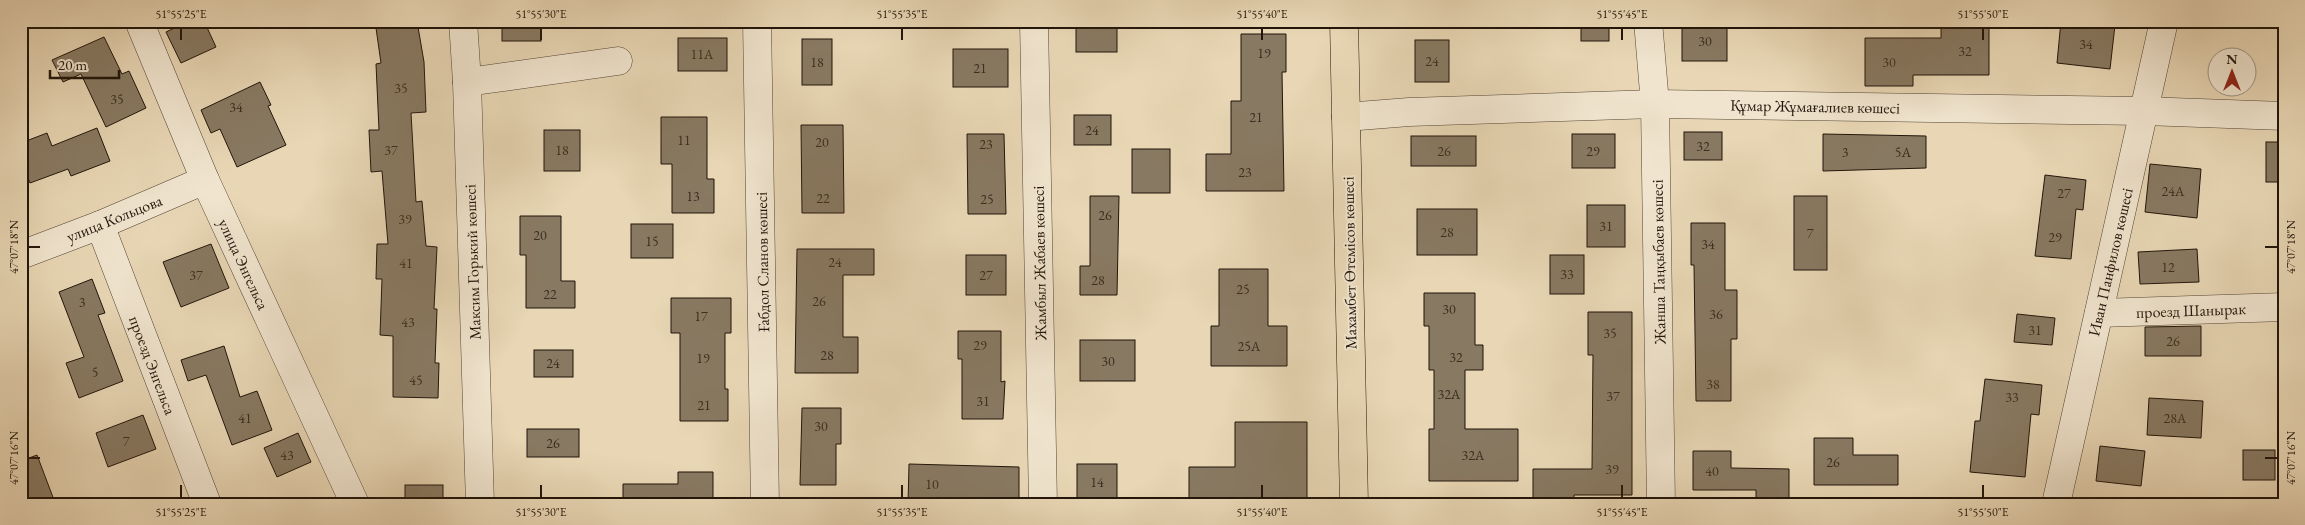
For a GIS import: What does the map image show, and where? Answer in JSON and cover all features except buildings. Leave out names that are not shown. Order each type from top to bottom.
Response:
[{"type":"main road","name":"Махамбет Өтемісов көшесі","points":[[1344,21],[1354,504]]},
{"type":"street","name":"улица Энгельса","points":[[139,21],[206,180],[355,504]]},
{"type":"street","name":"Максим Горький көшесі","points":[[463,21],[467,82],[480,504]]},
{"type":"street","name":"Ғабдол Сланов көшесі","points":[[757,21],[765,504]]},
{"type":"street","name":"Жамбыл Жабаев көшесі","points":[[1034,21],[1043,504]]},
{"type":"street","name":"Жанша Таңқыбаев көшесі","points":[[1648,21],[1655,104],[1661,504]]},
{"type":"street","name":"Иван Панфилов көшесі","points":[[2056,504],[2164,21]]},
{"type":"street","points":[[467,82],[618,62]]},
{"type":"street","name":"Құмар Жұмағалиев көшесі","points":[[1346,117],[1409,112],[1655,104],[2144,111],[2284,116]]},
{"type":"street","name":"улица Кольцова","points":[[21,255],[100,225],[206,180]]},
{"type":"street","name":"проезд Энгельса","points":[[100,225],[207,504]]},
{"type":"street","name":"проезд Шанырак","points":[[2099,313],[2284,307]]}]
